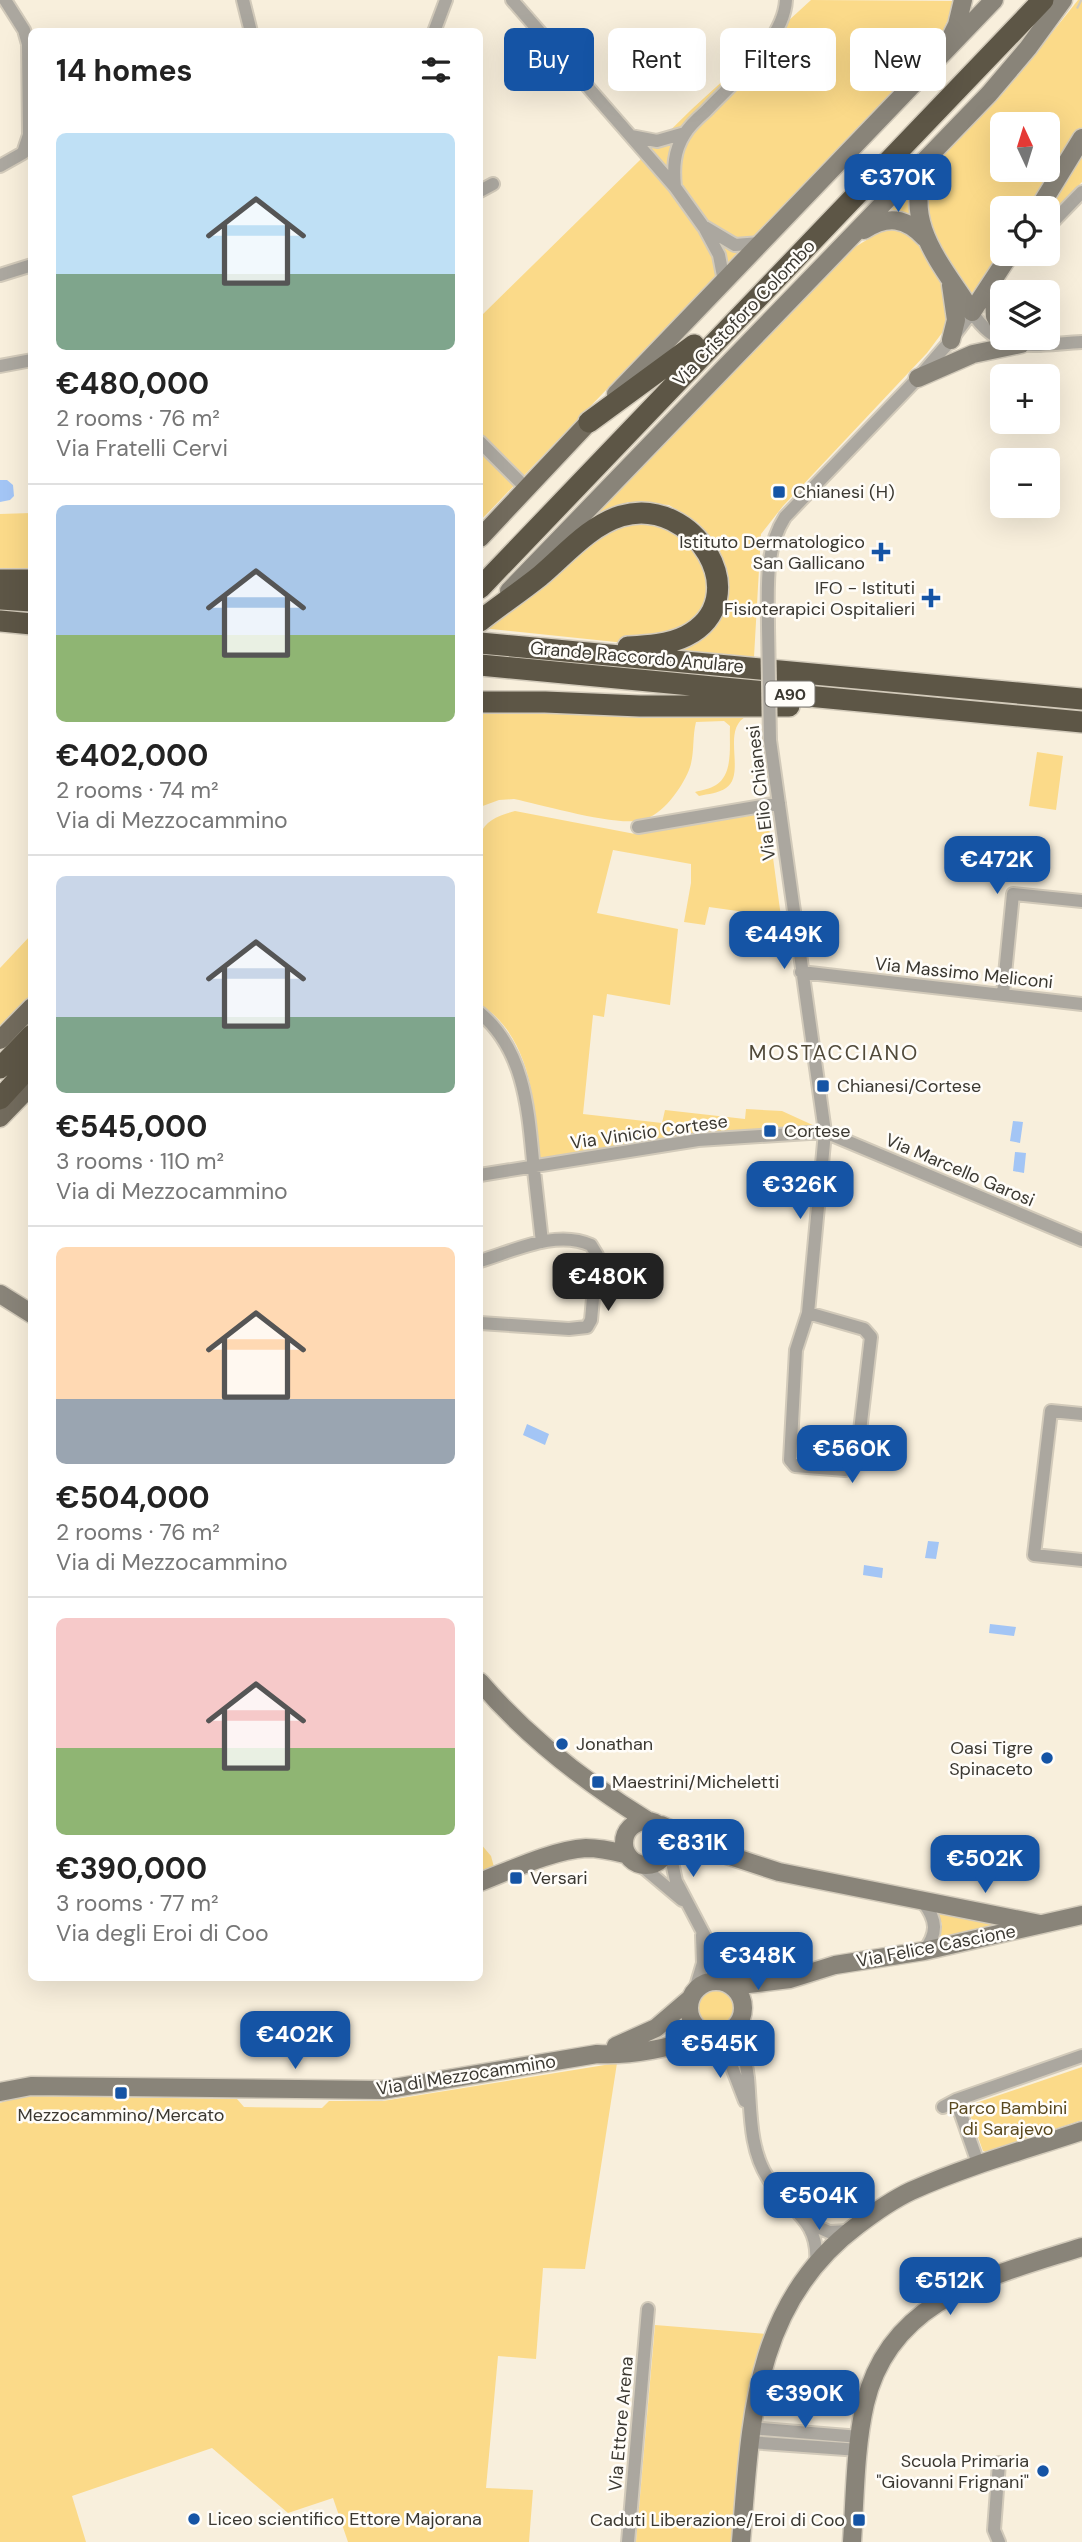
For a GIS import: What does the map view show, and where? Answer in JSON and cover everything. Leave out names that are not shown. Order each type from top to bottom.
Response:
[{"type":"highway","name":"Via Cristoforo Colombo","points":[[483,564],[1024,0]]},
{"type":"highway","name":"Via Cristoforo Colombo","points":[[483,585],[1043,0]]},
{"type":"highway","points":[[589,422],[694,345]]},
{"type":"highway","points":[[483,619],[540,576],[569,549],[601,526],[621,516],[650,513],[669,518],[685,526],[706,549],[716,575],[717,590],[708,615],[694,631],[679,639],[660,644],[551,649]]},
{"type":"highway","points":[[0,580],[28,580]]},
{"type":"highway","points":[[0,598],[28,601]]},
{"type":"highway","name":"Grande Raccordo Anulare","points":[[489,644],[1082,699]]},
{"type":"highway","name":"Grande Raccordo Anulare","points":[[489,666],[1082,722]]},
{"type":"highway","points":[[483,702],[677,707],[875,702]]},
{"type":"highway","points":[[1025,716],[1082,728]]},
{"type":"highway","points":[[0,1068],[28,1039]]},
{"type":"highway","points":[[0,1087],[28,1060]]},
{"type":"highway","points":[[0,1099],[21,1076],[28,1063]]},
{"type":"main road","name":"Via Cristoforo Colombo","points":[[483,535],[589,422]]},
{"type":"main road","points":[[0,1040],[28,1011]]},
{"type":"main road","points":[[0,1118],[28,1089]]},
{"type":"main road","points":[[0,1132],[28,1104]]},
{"type":"street","points":[[5,0],[24,30],[28,44]]},
{"type":"street","points":[[243,0],[250,28]]},
{"type":"street","points":[[436,28],[446,0]]},
{"type":"street","points":[[512,0],[675,187],[704,226],[719,255],[724,281]]},
{"type":"street","points":[[675,187],[674,161],[685,133],[774,35],[783,16],[786,0]]},
{"type":"street","points":[[946,45],[954,31],[963,0]]},
{"type":"street","name":"Via Cristoforo Colombo","points":[[946,49],[994,0]]},
{"type":"street","name":"Via Cristoforo Colombo","points":[[483,618],[1007,74],[1063,0]]},
{"type":"street","name":"Via Cristoforo Colombo","points":[[589,422],[906,91]]},
{"type":"street","points":[[631,135],[641,140],[657,141],[685,133]]},
{"type":"street","points":[[0,166],[23,153],[28,138]]},
{"type":"street","points":[[1046,196],[1082,138]]},
{"type":"street","points":[[927,241],[918,212],[917,191],[934,151]]},
{"type":"street","points":[[483,189],[493,184]]},
{"type":"street","points":[[1060,215],[1082,192]]},
{"type":"street","points":[[835,251],[873,225],[888,219],[910,224],[927,241],[978,321],[990,332]]},
{"type":"street","points":[[704,226],[735,245],[760,243]]},
{"type":"street","points":[[0,275],[28,266]]},
{"type":"street","points":[[993,280],[1002,266]]},
{"type":"street","points":[[950,278],[967,285],[990,281]]},
{"type":"street","points":[[950,278],[956,313],[951,340]]},
{"type":"street","points":[[972,312],[990,285]]},
{"type":"street","name":"Via Elio Chianesi","points":[[808,1313],[864,1329],[871,1337],[858,1448],[851,1466],[845,1470],[795,1466],[790,1462],[796,1350],[808,1313],[825,1132],[770,740],[770,557],[775,534],[781,522],[918,377],[972,312]]},
{"type":"street","points":[[1060,342],[1082,342]]},
{"type":"street","points":[[918,377],[990,349]]},
{"type":"street","points":[[0,366],[28,361]]},
{"type":"street","points":[[483,445],[526,488]]},
{"type":"street","points":[[638,827],[779,803]]},
{"type":"street","points":[[1003,994],[1013,894],[1082,901]]},
{"type":"street","name":"Via Massimo Meliconi","points":[[801,972],[1082,1004]]},
{"type":"street","points":[[483,1016],[514,1058],[519,1072],[528,1111],[542,1242]]},
{"type":"street","name":"Via Vinicio Cortese","points":[[483,1175],[698,1140],[825,1132]]},
{"type":"street","name":"Via Marcello Garosi","points":[[825,1132],[1082,1240]]},
{"type":"street","points":[[483,1260],[542,1242],[570,1238],[587,1243],[595,1249],[597,1258],[588,1325],[578,1329],[483,1323]]},
{"type":"street","points":[[4,1298],[28,1312]]},
{"type":"street","points":[[1082,1414],[1051,1411],[1034,1555],[1082,1560]]},
{"type":"street","points":[[483,1685],[519,1725],[545,1748],[668,1835],[668,1855],[676,1881],[741,2000],[751,2118],[757,2150],[766,2175],[807,2222],[816,2240],[816,2263]]},
{"type":"street","points":[[691,1907],[632,1858],[624,1841],[628,1830],[637,1823],[654,1823],[727,1855],[779,1872],[1040,1924]]},
{"type":"street","points":[[483,1881],[573,1850],[598,1849],[649,1865],[668,1855],[705,1845]]},
{"type":"street","points":[[923,1902],[931,1912],[935,1925],[933,1938],[924,1951]]},
{"type":"street","name":"Via Felice Cascione","points":[[741,2017],[756,1997],[790,1979],[835,1965],[924,1951],[1082,1915]]},
{"type":"street","points":[[700,1928],[703,1963],[689,2009],[691,2018],[697,2028],[707,2034],[731,2062],[751,2118]]},
{"type":"street","name":"Via Felice Cascione","points":[[731,1985],[790,1979]]},
{"type":"street","points":[[693,1996],[713,1982],[731,1985]]},
{"type":"street","name":"Via di Mezzocammino","points":[[597,2054],[656,2028],[693,1996]]},
{"type":"street","points":[[707,2034],[727,2032],[741,2017]]},
{"type":"street","name":"Via di Mezzocammino","points":[[0,2091],[31,2086],[382,2090],[597,2054],[617,2054],[678,2044],[707,2034]]},
{"type":"street","points":[[943,2107],[1082,2056]]},
{"type":"street","points":[[956,2100],[979,2166]]},
{"type":"street","points":[[741,2542],[756,2390],[770,2343],[789,2301],[816,2263],[849,2231],[903,2195],[1082,2131]]},
{"type":"street","points":[[807,2222],[834,2232],[849,2231]]},
{"type":"street","points":[[852,2542],[865,2402],[878,2370],[896,2340],[943,2298],[968,2286],[1082,2247]]},
{"type":"street","name":"Via Ettore Arena","points":[[628,2542],[648,2309]]},
{"type":"street","points":[[750,2435],[860,2444]]},
{"type":"street","points":[[999,2463],[994,2530],[999,2542]]},
{"type":"green space","points":[[811,0],[957,1],[944,28],[850,28],[850,91],[894,91],[483,518],[483,314],[720,83],[720,91],[836,91],[836,28],[780,28]]},
{"type":"green space","points":[[1078,0],[1082,0],[1082,182],[1060,205],[1060,196],[990,196],[992,266],[989,270],[927,353],[783,506],[761,534],[754,657],[682,651],[703,632],[726,576],[720,551],[698,523],[669,505],[628,502],[569,537],[845,253],[890,226],[910,230],[920,248],[935,238],[928,194],[932,175],[943,153],[1035,54]]},
{"type":"green space","points":[[911,184],[912,216],[901,211],[886,210]]},
{"type":"green space","points":[[28,513],[28,581],[0,572],[0,514]]},
{"type":"green space","points":[[651,518],[698,544],[711,587],[693,625],[635,644],[483,628],[483,627],[604,531]]},
{"type":"green space","points":[[483,711],[747,716],[739,722],[735,731],[734,773],[726,788],[699,796],[695,792],[711,788],[722,780],[726,774],[730,750],[730,726],[724,721],[696,722],[691,764],[676,793],[664,807],[650,817],[616,821],[514,799],[499,800],[483,806]]},
{"type":"green space","points":[[1037,752],[1063,756],[1056,810],[1029,806]]},
{"type":"green space","points":[[515,811],[635,834],[767,813],[781,917],[709,907],[705,925],[684,922],[691,883],[691,864],[613,850],[597,913],[678,929],[670,1005],[607,994],[604,1017],[593,1015],[583,1114],[662,1123],[665,1110],[745,1119],[746,1109],[782,1111],[817,1127],[539,1161],[532,1096],[520,1054],[511,1035],[483,1006],[483,829],[499,816]]},
{"type":"green space","points":[[28,938],[28,1000],[0,1030],[0,968]]},
{"type":"green space","points":[[483,1847],[491,1856],[494,1867],[483,1871]]},
{"type":"green space","points":[[938,1912],[1005,1924],[938,1940],[942,1925]]},
{"type":"green space","points":[[716,1989],[731,1995],[737,2010],[731,2025],[716,2031],[701,2025],[695,2010],[701,1995]]},
{"type":"green space","points":[[617,2063],[585,2269],[543,2268],[536,2359],[498,2356],[486,2488],[533,2490],[529,2542],[348,2542],[333,2498],[288,2513],[212,2448],[72,2496],[86,2542],[0,2542],[0,2103],[20,2096],[237,2099],[244,2107],[322,2108],[329,2101],[383,2101]]},
{"type":"green space","name":"Parco Bambini di Sarajevo","points":[[1082,2067],[1082,2120],[987,2152],[983,2151],[967,2106]]},
{"type":"green space","points":[[655,2325],[766,2334],[757,2359],[745,2411],[738,2463],[733,2542],[636,2542]]},
{"type":"water","points":[[0,480],[7,480],[13,485],[14,496],[10,500],[0,502]]},
{"type":"water","points":[[1013,1121],[1023,1122],[1020,1143],[1010,1141]]},
{"type":"water","points":[[1015,1152],[1026,1153],[1024,1173],[1013,1171]]},
{"type":"water","points":[[527,1424],[549,1434],[545,1445],[523,1435]]},
{"type":"water","points":[[928,1541],[939,1542],[936,1559],[925,1558]]},
{"type":"water","points":[[864,1565],[883,1568],[882,1578],[863,1575]]},
{"type":"water","points":[[990,1624],[1016,1627],[1014,1636],[989,1633]]},
{"type":"place","name":"Chianesi (H)","points":[[779,492]]},
{"type":"place","name":"Istituto Dermatologico San Gallicano","points":[[881,552]]},
{"type":"place","name":"IFO - Istituti Fisioterapici Ospitalieri","points":[[931,598]]},
{"type":"place","name":"Chianesi/Cortese","points":[[823,1086]]},
{"type":"place","name":"Cortese","points":[[770,1131]]},
{"type":"place","name":"Jonathan","points":[[562,1744]]},
{"type":"place","name":"Oasi Tigre Spinaceto","points":[[1047,1758]]},
{"type":"place","name":"Maestrini/Micheletti","points":[[598,1782]]},
{"type":"place","name":"Versari","points":[[516,1878]]},
{"type":"place","name":"Mezzocammino/Mercato","points":[[121,2093]]},
{"type":"place","name":"Scuola Primaria \"Giovanni Frignani\"","points":[[1043,2471]]},
{"type":"place","name":"Liceo scientifico Ettore Majorana","points":[[194,2519]]},
{"type":"place","name":"Caduti Liberazione/Eroi di Coo","points":[[859,2520]]},
{"type":"district","name":"MOSTACCIANO","points":[[834,1053]]}]
